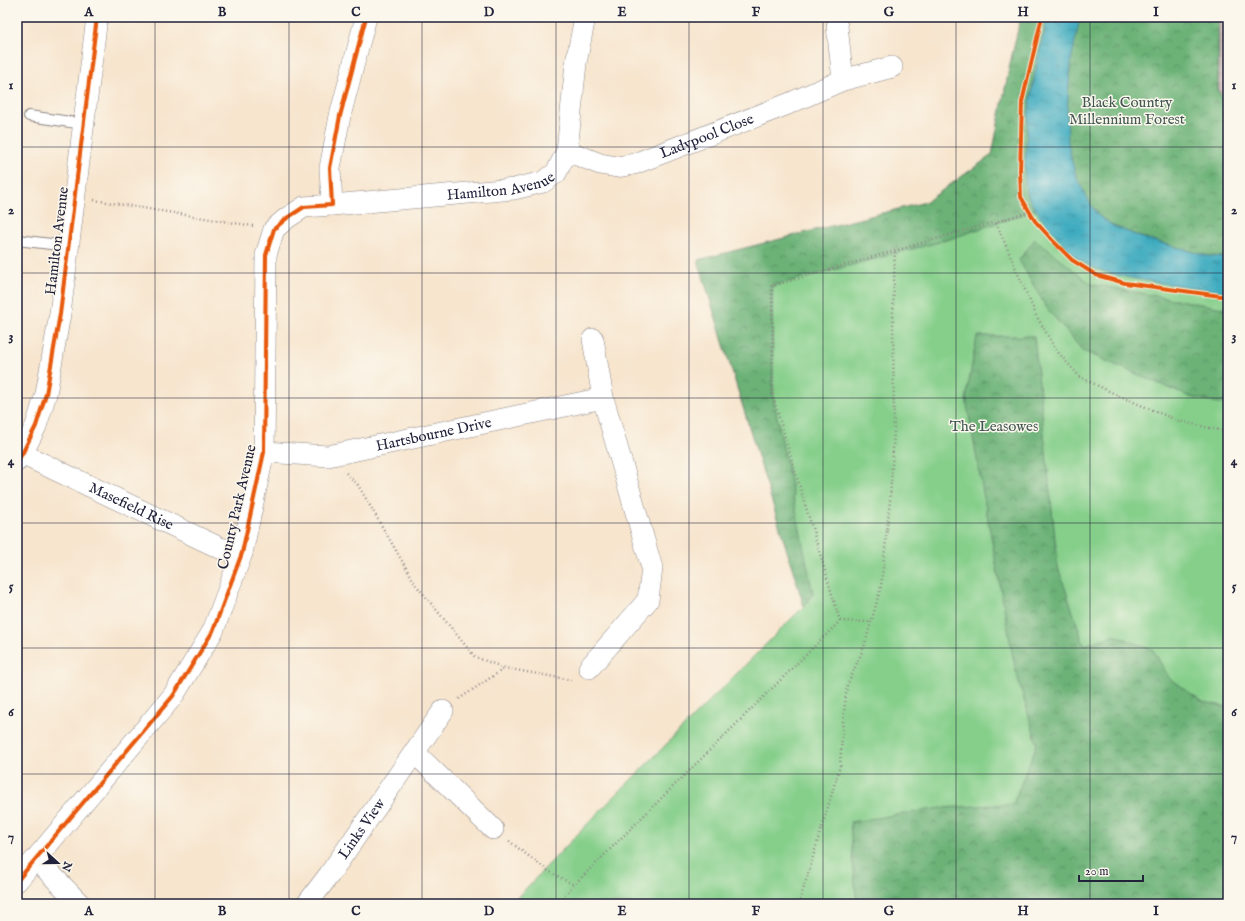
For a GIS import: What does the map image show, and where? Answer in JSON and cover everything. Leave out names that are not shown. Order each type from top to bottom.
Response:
[{"type":"street","name":"Hamilton Avenue","points":[[20,458],[36,426],[46,394],[60,314],[97,17]]},
{"type":"street","points":[[274,229],[304,207],[332,205],[330,168],[340,116],[366,17]]},
{"type":"street","name":"Hamilton Avenue","points":[[332,205],[514,189],[543,182],[556,173],[567,150],[576,63],[586,17]]},
{"type":"street","points":[[837,26],[843,80]]},
{"type":"street","name":"Ladypool Close","points":[[567,150],[600,164],[617,167],[634,164],[788,104],[843,80],[892,67]]},
{"type":"street","name":"County Park Avenue","points":[[17,881],[37,860],[173,696],[213,631],[242,553],[264,452],[266,255],[274,229]]},
{"type":"street","points":[[588,668],[648,600],[652,568],[603,398],[593,339]]},
{"type":"street","name":"Hartsbourne Drive","points":[[264,452],[328,456],[603,398]]},
{"type":"street","name":"Masefield Rise","points":[[20,458],[220,548],[242,553]]},
{"type":"street","name":"Links View","points":[[307,904],[329,875],[443,711]]},
{"type":"street","points":[[414,752],[493,829]]},
{"type":"street","points":[[37,860],[80,904]]},
{"type":"lane","points":[[29,116],[84,124]]},
{"type":"lane","points":[[17,240],[68,246]]},
{"type":"path","points":[[75,197],[274,229]]},
{"type":"path","points":[[840,621],[773,397],[772,286],[1031,214],[1027,207]]},
{"type":"path","points":[[996,223],[1036,315],[1056,350],[1080,377],[1119,396],[1179,421],[1228,432]]},
{"type":"path","points":[[799,904],[840,766],[846,686],[864,647],[881,587],[890,500],[894,431],[893,312],[895,252]]},
{"type":"path","points":[[328,456],[358,485],[416,585],[475,657],[505,668],[575,681],[588,668]]},
{"type":"path","points":[[557,904],[574,885],[840,621],[871,622]]},
{"type":"path","points":[[443,711],[505,668]]},
{"type":"path","points":[[493,829],[547,870],[574,885]]},
{"type":"shaded area","points":[[1218,17],[1228,17],[1228,105],[1218,91]]},
{"type":"green space","name":"The Leasowes","points":[[1021,17],[1218,17],[1218,91],[1228,105],[1228,904],[511,904],[597,814],[804,606],[698,260],[926,202],[992,155]]},
{"type":"green space","name":"Black Country Millennium Forest","points":[[1021,17],[1218,17],[1218,91],[1228,105],[1228,257],[1208,256],[1144,238],[1113,226],[1099,216],[1091,205],[1049,205],[947,240],[772,286],[773,397],[813,594],[804,606],[698,260],[926,202],[992,155]]},
{"type":"green space","points":[[1035,239],[1091,284],[1228,309],[1228,405],[1190,397],[1083,351],[1046,307],[1019,260]]},
{"type":"green space","points":[[977,336],[1034,336],[1058,567],[1084,645],[1115,635],[1153,650],[1170,679],[1203,702],[1228,707],[1228,904],[862,904],[856,897],[850,822],[941,808],[1013,804],[1037,744],[1015,668],[966,399]]},
{"type":"water","points":[[1051,17],[1080,17],[1072,56],[1069,85],[1067,113],[1068,143],[1077,178],[1091,205],[1099,216],[1113,226],[1143,238],[1208,256],[1228,257],[1228,292],[1135,279],[1106,272],[1091,266],[1079,259],[1069,250],[1034,207],[1027,193],[1025,182],[1028,120],[1038,57],[1046,25]]},
{"type":"cycle path","points":[[17,461],[36,426],[46,394],[60,314],[97,17]]},
{"type":"cycle path","points":[[17,881],[173,696],[213,631],[242,553],[264,452],[266,255],[274,229],[287,218],[304,207],[332,205],[330,168],[340,116],[366,17]]},
{"type":"cycle path","points":[[1042,17],[1022,102],[1020,171],[1021,197],[1035,221],[1072,260],[1096,275],[1125,283],[1228,297]]}]
